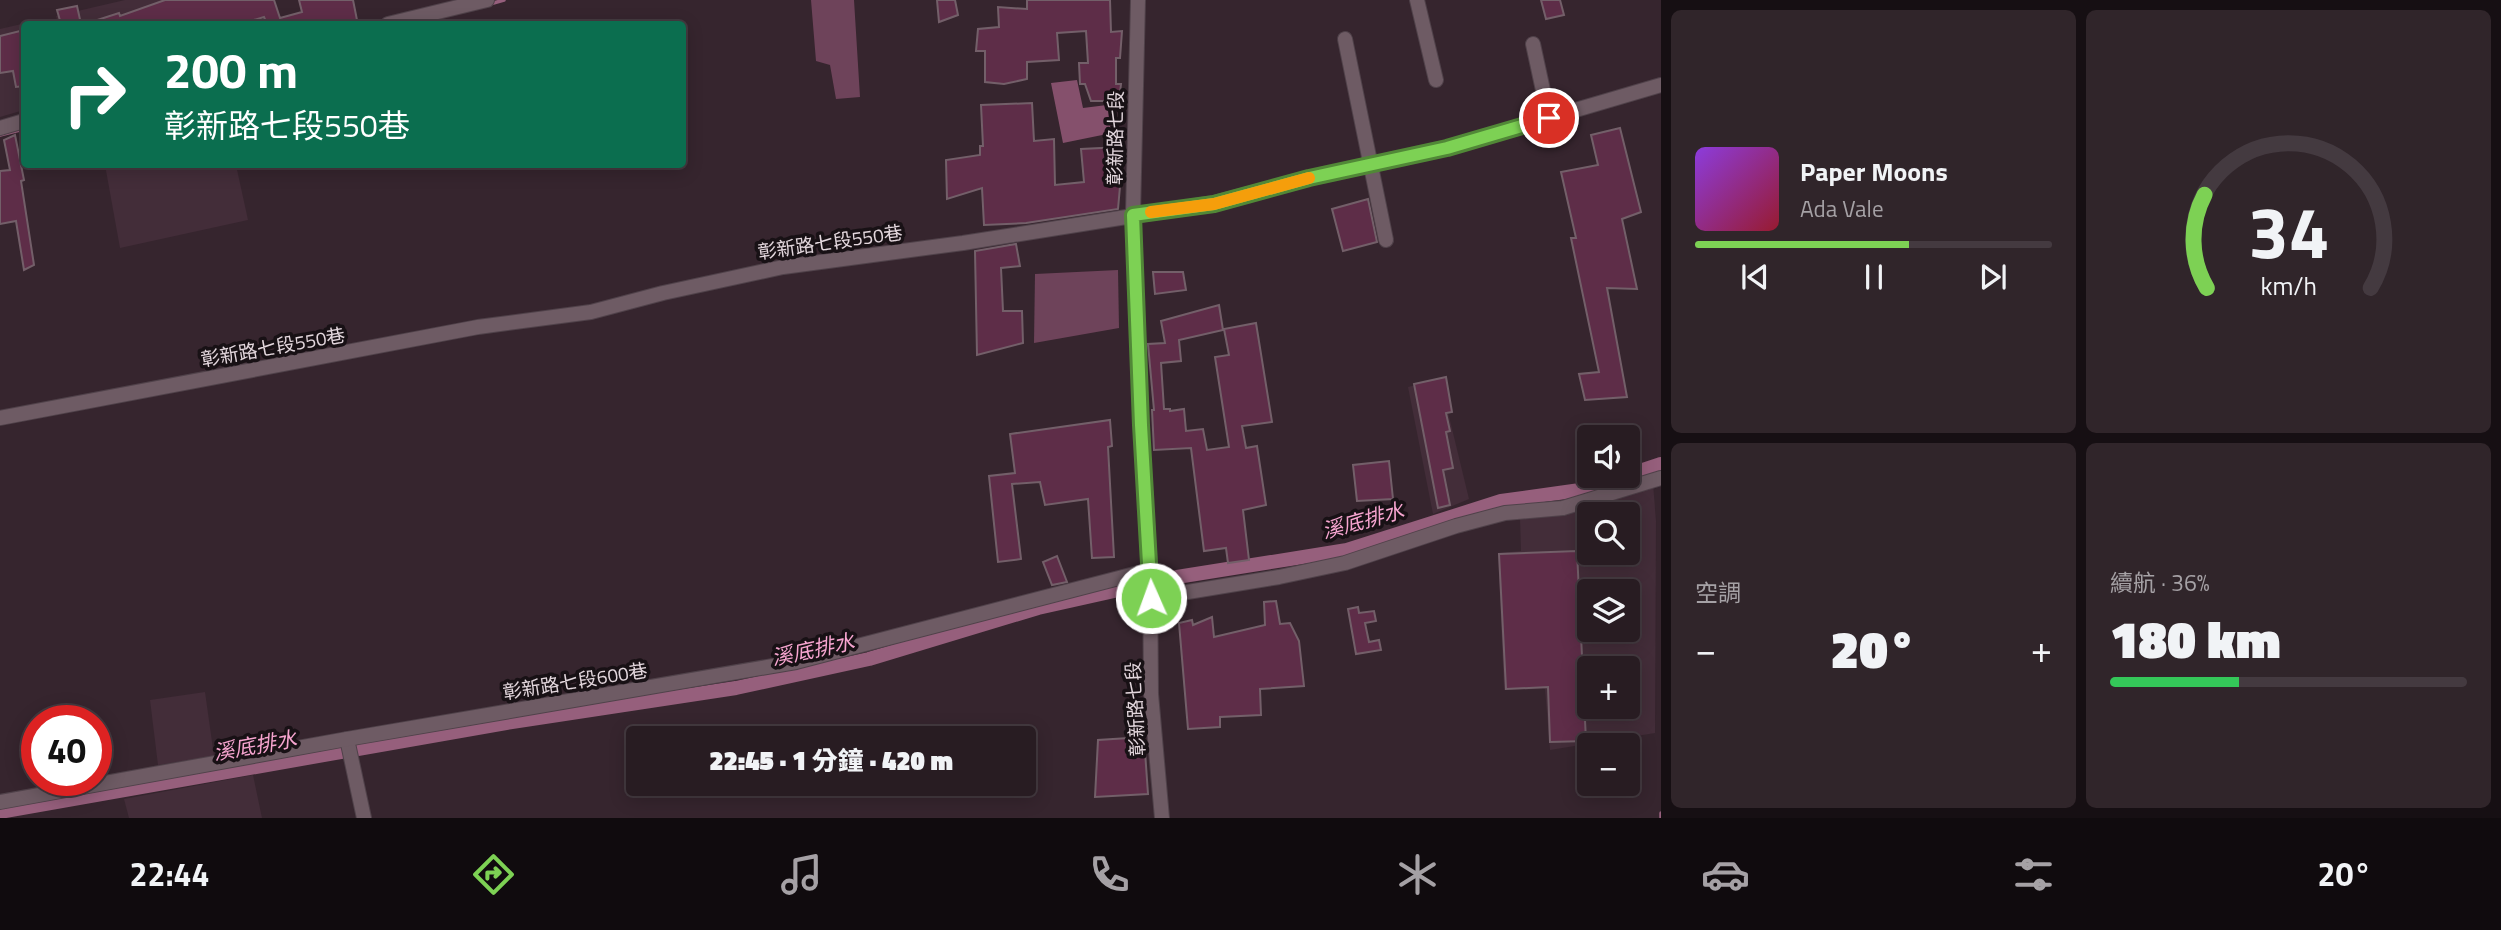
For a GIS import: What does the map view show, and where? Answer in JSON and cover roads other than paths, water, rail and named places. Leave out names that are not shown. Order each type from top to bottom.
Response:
[{"type":"street","points":[[400,21],[487,0]]},
{"type":"street","name":"彰新路七段","points":[[1138,0],[1133,215],[1150,570],[1151,694],[1162,818]]},
{"type":"street","points":[[1418,0],[1436,80]]},
{"type":"street","points":[[1345,39],[1386,240]]},
{"type":"street","points":[[1533,44],[1549,118]]},
{"type":"street","name":"彰新路七段550巷","points":[[0,418],[478,327],[591,312],[783,267],[963,243],[1214,204],[1447,148],[1661,85]]},
{"type":"street","points":[[0,128],[21,122]]},
{"type":"street","points":[[1151,598],[1345,563],[1469,522],[1506,513],[1563,508],[1661,478]]},
{"type":"street","name":"彰新路七段600巷","points":[[0,802],[347,738],[796,662],[1150,570]]},
{"type":"street","points":[[347,738],[364,818]]},
{"type":"waterway","points":[[490,4],[504,0]]},
{"type":"waterway","points":[[0,135],[21,130]]},
{"type":"waterway","name":"溪底排水","points":[[1640,471],[1661,464]]},
{"type":"waterway","name":"溪底排水","points":[[0,812],[506,723],[736,688],[869,659],[1038,608],[1177,577],[1347,550],[1501,501],[1586,488]]},
{"type":"waterway","points":[[1661,813],[1661,818]]}]
